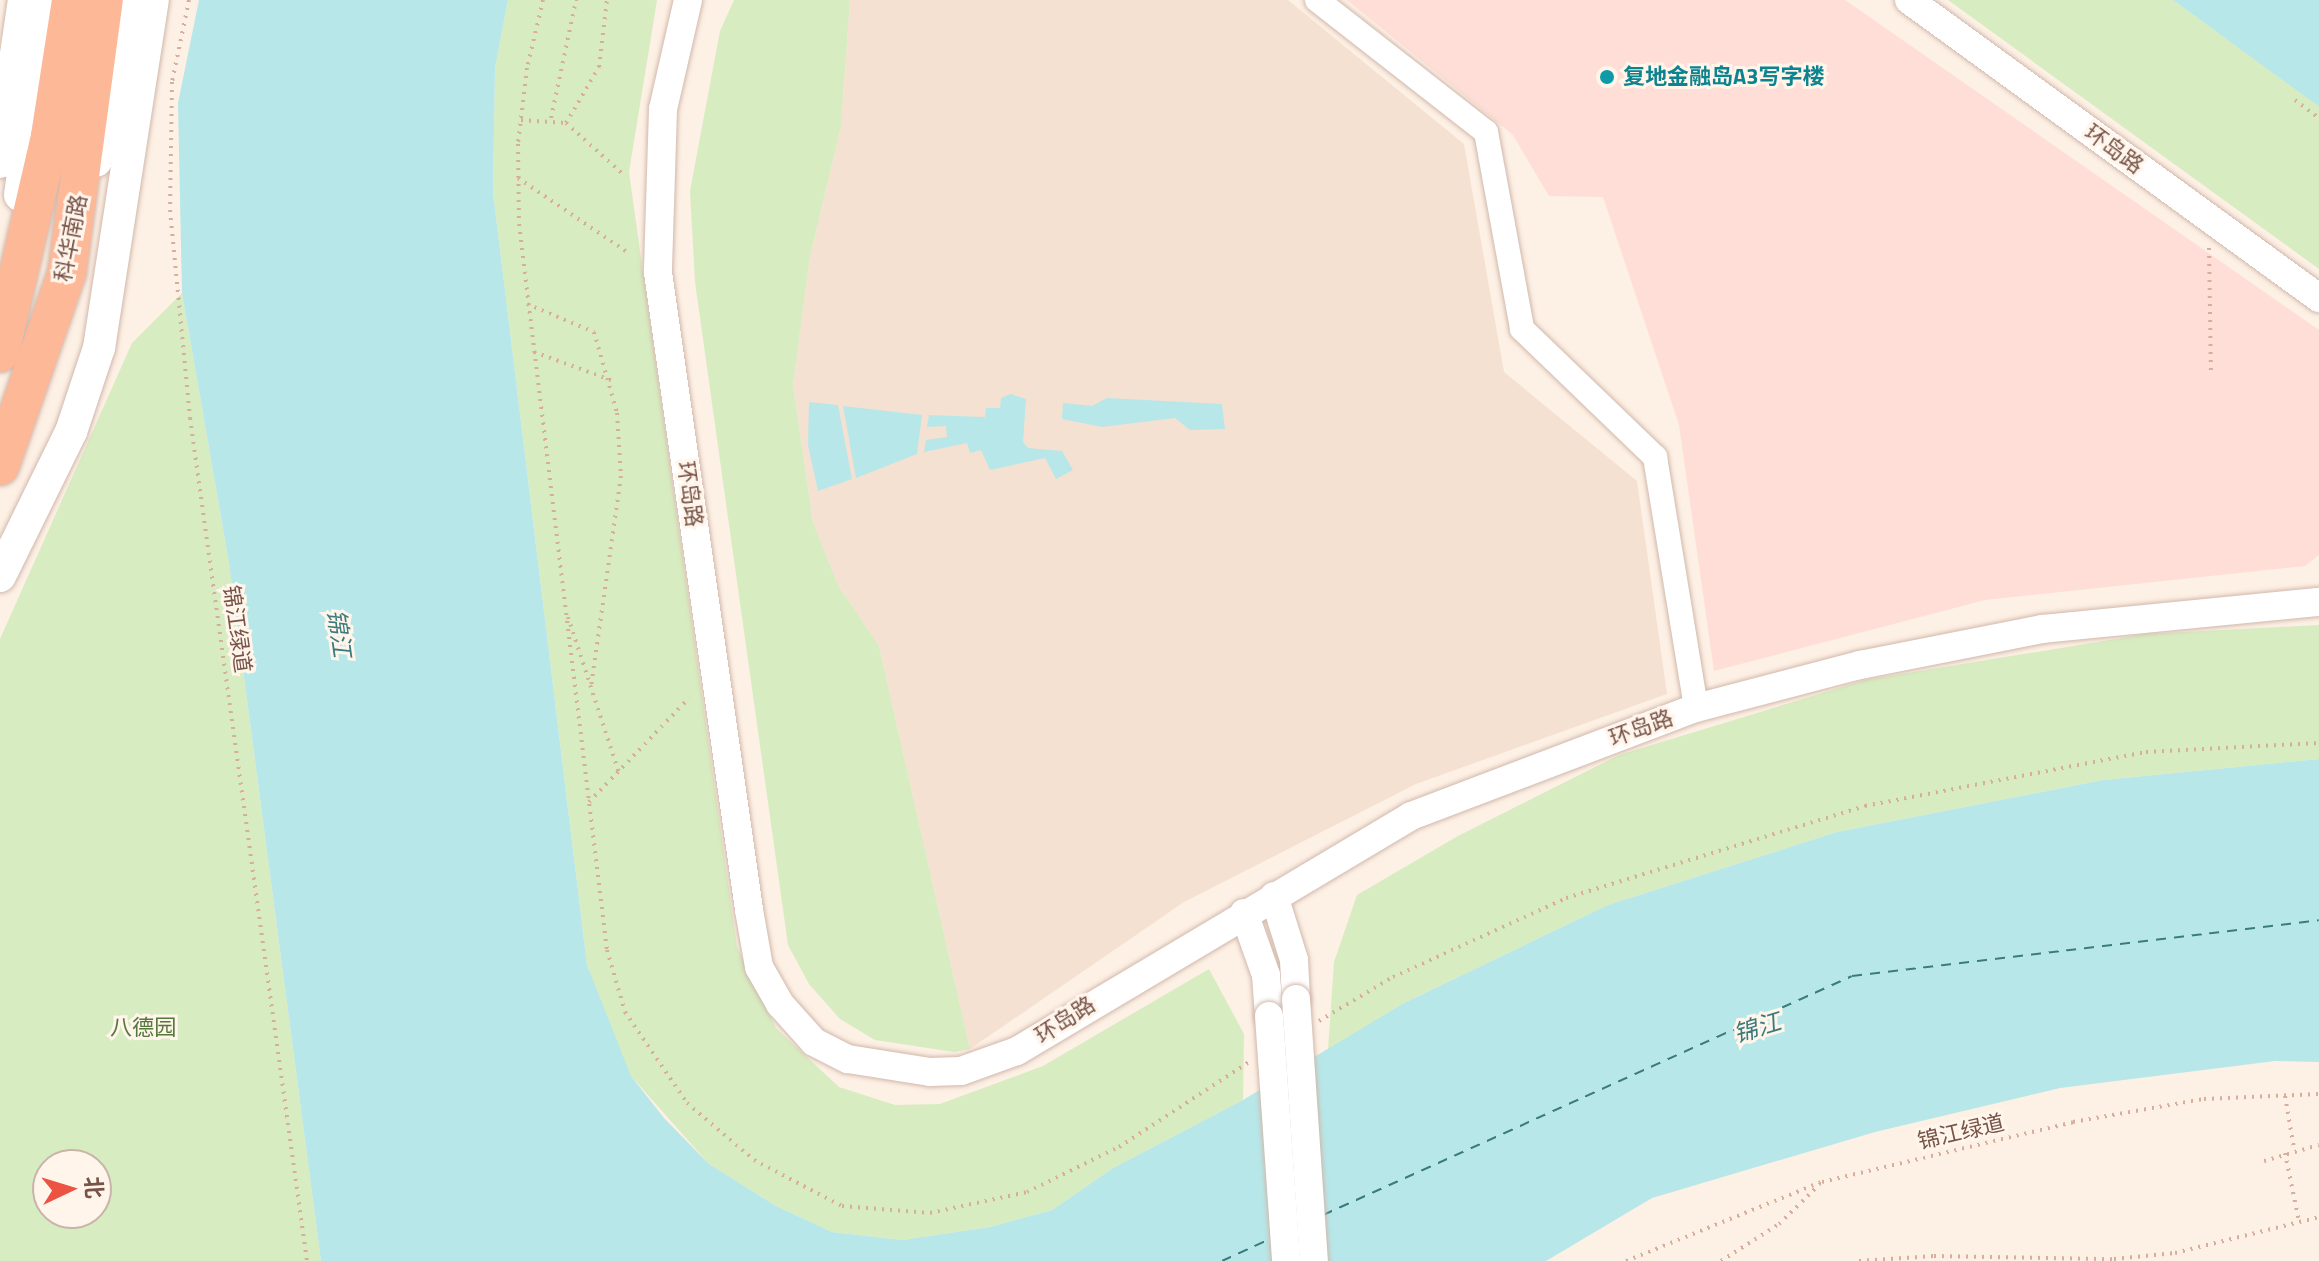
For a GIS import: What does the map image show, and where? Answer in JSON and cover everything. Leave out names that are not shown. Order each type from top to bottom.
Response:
[{"type":"highway","name":"科华南路","points":[[0,353],[50,136],[71,0]]},
{"type":"highway","name":"科华南路","points":[[0,466],[67,272],[104,0]]},
{"type":"main road","points":[[0,162],[24,0]]},
{"type":"main road","points":[[21,267],[18,208],[46,0]]},
{"type":"main road","points":[[67,272],[108,115],[128,0]]},
{"type":"main road","points":[[0,576],[71,432],[99,348],[153,0]]},
{"type":"street","name":"环岛路","points":[[688,0],[663,109],[658,272],[756,952],[780,1004],[814,1042],[848,1059],[930,1072],[961,1071],[1017,1051],[1411,816],[1696,708],[1860,665],[2042,629],[2318,602]]},
{"type":"street","points":[[1317,0],[1486,132],[1522,329],[1655,457],[1696,708]]},
{"type":"street","name":"环岛路","points":[[1909,0],[2319,298]]},
{"type":"street","points":[[1274,896],[1294,960],[1314,1261]]},
{"type":"street","points":[[1244,913],[1266,975],[1286,1261]]},
{"type":"path","name":"锦江绿道","points":[[189,0],[172,82],[170,210],[190,418],[307,1261]]},
{"type":"path","points":[[543,0],[521,120],[518,178],[527,304],[607,950],[625,1012],[687,1103],[754,1160],[842,1206],[930,1213],[1027,1192],[1119,1147],[1259,1056]]},
{"type":"path","points":[[551,118],[576,0]]},
{"type":"path","points":[[566,123],[599,67],[607,1],[601,0]]},
{"type":"path","points":[[2295,100],[2319,118]]},
{"type":"path","points":[[521,120],[551,118],[566,123],[623,174]]},
{"type":"path","points":[[518,178],[627,252]]},
{"type":"path","points":[[2208,218],[2211,373]]},
{"type":"path","points":[[527,304],[594,332],[611,380],[621,476],[591,687]]},
{"type":"path","points":[[534,351],[611,380]]},
{"type":"path","points":[[565,607],[619,773]]},
{"type":"path","points":[[589,802],[689,698]]},
{"type":"path","points":[[1313,1025],[1393,977],[1566,898],[1865,806],[2146,752],[2319,743]]},
{"type":"path","name":"锦江绿道","points":[[1626,1261],[1822,1182],[2073,1122],[2204,1099],[2319,1094]]},
{"type":"path","points":[[2285,1096],[2294,1150]]},
{"type":"path","points":[[2264,1161],[2319,1145]]},
{"type":"path","points":[[2285,1153],[2299,1222]]},
{"type":"path","points":[[1721,1261],[1779,1224],[1822,1182]]},
{"type":"path","points":[[1859,1261],[1934,1256],[2114,1259],[2175,1253],[2319,1217]]},
{"type":"shaded area","points":[[850,0],[1288,0],[1464,144],[1504,372],[1637,481],[1667,694],[1416,784],[1184,902],[970,1049],[879,646],[838,585],[813,522],[793,385],[810,257],[841,126]]},
{"type":"shaded area","points":[[1347,0],[1845,0],[2319,330],[2319,555],[2305,566],[1985,600],[1714,671],[1679,425],[1603,197],[1549,196],[1513,135]]},
{"type":"green space","points":[[508,0],[657,0],[629,172],[737,947],[776,1028],[839,1087],[895,1105],[940,1104],[1043,1066],[1209,969],[1244,1034],[1243,1100],[1113,1168],[1052,1210],[990,1227],[902,1240],[832,1232],[776,1206],[709,1164],[631,1076],[587,965],[493,192],[495,68]]},
{"type":"green space","points":[[734,0],[850,0],[841,126],[810,257],[793,385],[813,522],[838,585],[879,646],[970,1049],[954,1052],[875,1040],[840,1019],[809,984],[788,945],[695,282],[690,191],[720,31]]},
{"type":"green space","points":[[1948,0],[2173,0],[2319,106],[2319,269]]},
{"type":"green space","name":"八德园","points":[[182,293],[229,563],[321,1261],[0,1261],[0,639],[132,343]]},
{"type":"green space","points":[[2319,625],[2319,759],[2103,780],[1837,832],[1608,905],[1404,1003],[1328,1050],[1334,962],[1357,895],[1458,836],[1619,755],[1865,680],[2146,634]]},
{"type":"water","name":"锦江","points":[[199,0],[508,0],[495,68],[493,192],[587,965],[631,1076],[664,1118],[709,1164],[776,1206],[832,1232],[902,1240],[990,1227],[1052,1210],[1113,1168],[1243,1100],[1404,1003],[1608,905],[1837,832],[2103,780],[2319,759],[2319,1062],[2275,1061],[2060,1088],[1875,1132],[1652,1198],[1546,1261],[321,1261],[229,563],[182,293],[178,103]]},
{"type":"water","points":[[2173,0],[2319,0],[2319,106],[2310,100]]},
{"type":"water","points":[[1011,394],[1026,399],[1023,442],[1028,448],[1062,451],[1073,470],[1056,479],[1045,458],[990,470],[981,450],[970,453],[967,443],[924,452],[926,440],[947,437],[946,426],[927,427],[929,415],[985,417],[986,408],[1000,408],[1001,398]]},
{"type":"water","points":[[1107,398],[1222,404],[1225,429],[1190,430],[1175,418],[1102,427],[1062,419],[1063,403],[1092,406]]},
{"type":"water","points":[[809,402],[838,405],[852,479],[818,491],[808,445]]},
{"type":"water","points":[[843,406],[922,415],[917,454],[856,478]]},
{"type":"ferry route","points":[[1323,1215],[1852,976],[2319,920]]},
{"type":"ferry route","points":[[1222,1261],[1270,1239]]},
{"type":"place","name":"复地金融岛A3写字楼","points":[[1607,77]]}]
